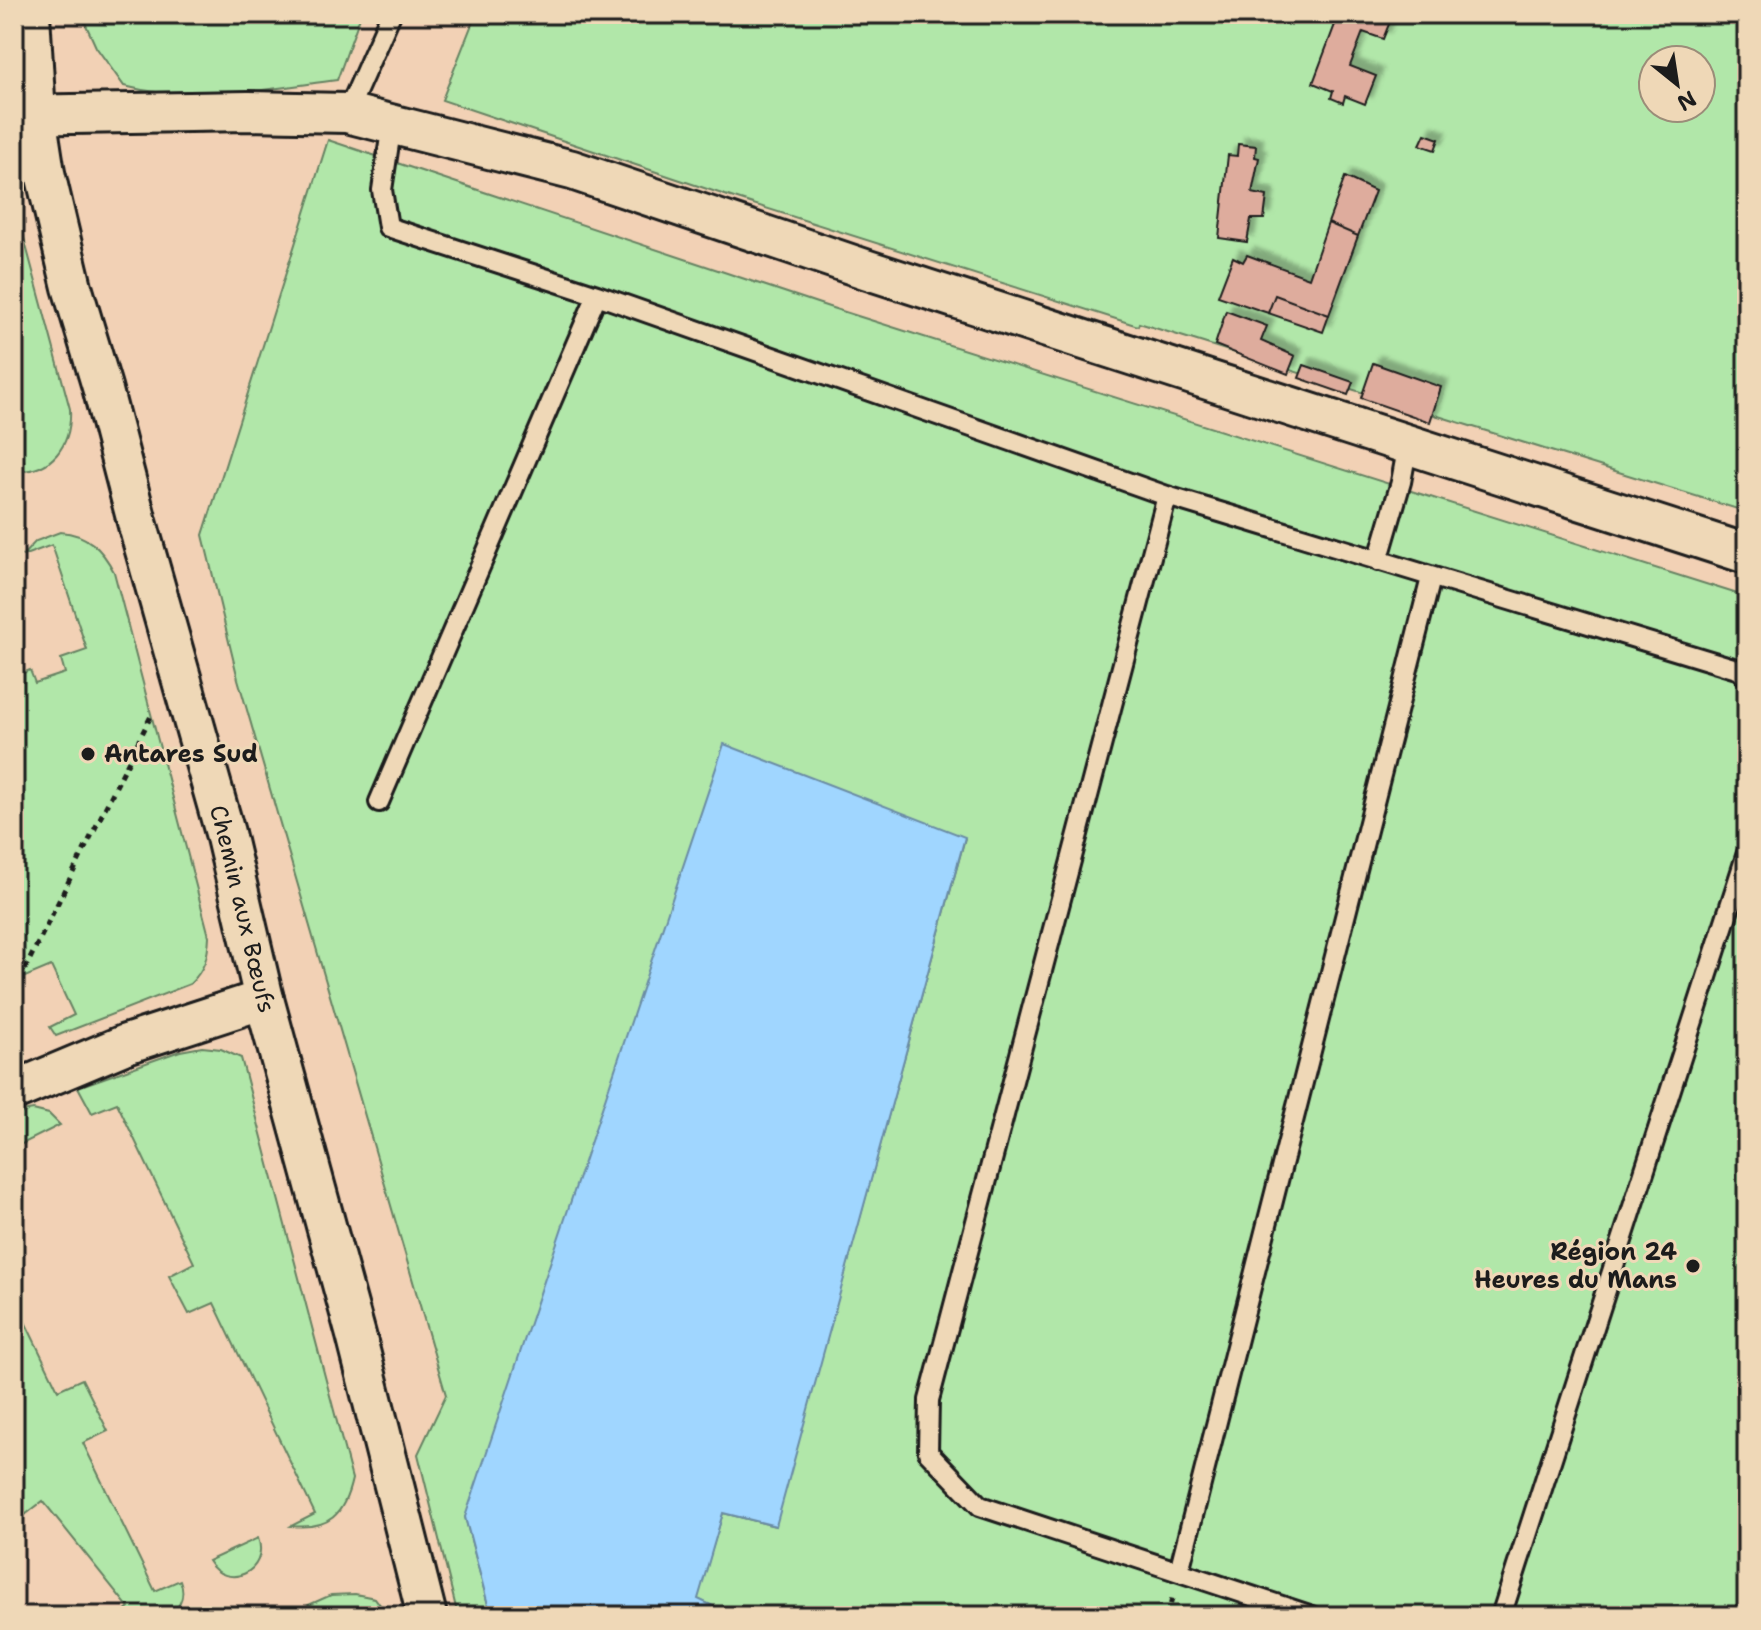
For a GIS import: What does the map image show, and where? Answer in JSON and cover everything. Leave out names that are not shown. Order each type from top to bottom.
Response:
[{"type":"street","name":"Chemin aux Bœufs","points":[[30,14],[25,115],[45,173],[72,287],[225,833],[264,999],[356,1335],[427,1616]]},
{"type":"street","points":[[25,115],[248,111],[347,113],[392,124],[572,170],[868,270],[1747,554]]},
{"type":"street","points":[[14,1091],[126,1044],[264,999]]},
{"type":"lane","points":[[347,113],[391,14]]},
{"type":"lane","points":[[392,124],[382,190],[388,227],[597,295],[1167,496],[1740,670],[1747,678]]},
{"type":"lane","points":[[379,802],[597,295]]},
{"type":"lane","points":[[1378,561],[1401,482],[1408,444]]},
{"type":"lane","points":[[1167,496],[929,1400],[928,1452],[980,1506],[1312,1616]]},
{"type":"lane","points":[[1179,1571],[1431,578]]},
{"type":"lane","points":[[1501,1616],[1747,853]]},
{"type":"path","points":[[14,991],[177,665]]},
{"type":"green space","points":[[81,14],[361,14],[337,80],[257,91],[177,94],[124,86],[96,47]]},
{"type":"green space","points":[[476,14],[1747,14],[1747,512],[1139,323],[1138,326],[731,197],[442,100]]},
{"type":"green space","points":[[328,140],[829,307],[1747,597],[1747,1616],[734,1616],[697,1599],[723,1513],[775,1526],[965,838],[465,1517],[491,1616],[458,1616],[418,1454],[446,1395],[238,679],[203,535]]},
{"type":"green space","points":[[14,201],[70,409],[70,422],[63,445],[49,462],[14,471],[14,466],[24,462],[14,433]]},
{"type":"green space","points":[[60,532],[79,536],[93,544],[114,572],[209,936],[205,962],[190,984],[56,1036],[50,1027],[74,1015],[51,966],[25,977],[14,953],[14,676],[30,670],[35,683],[65,673],[61,659],[87,650],[52,545],[22,556],[36,541]]},
{"type":"green space","points":[[202,1047],[221,1049],[241,1058],[352,1479],[339,1511],[333,1518],[315,1525],[291,1526],[315,1514],[214,1303],[189,1314],[169,1276],[194,1263],[117,1103],[92,1113],[78,1087],[180,1051]]},
{"type":"green space","points":[[33,1110],[49,1114],[60,1125],[14,1148],[14,1120],[23,1112]]},
{"type":"green space","points":[[14,1299],[58,1390],[82,1379],[108,1431],[83,1443],[155,1591],[180,1580],[181,1600],[169,1616],[119,1616],[129,1608],[43,1501],[21,1518],[14,1509]]},
{"type":"green space","points":[[258,1538],[258,1560],[245,1574],[226,1575],[208,1561]]},
{"type":"green space","points":[[355,1594],[375,1598],[388,1616],[284,1616],[331,1595]]},
{"type":"water","points":[[724,744],[965,837],[776,1526],[723,1513],[698,1599],[734,1616],[491,1616],[465,1517]]},
{"type":"building","points":[[1339,14],[1393,14],[1383,39],[1363,32],[1350,66],[1376,76],[1365,104],[1345,96],[1343,103],[1331,98],[1333,91],[1313,83]]},
{"type":"building","points":[[1425,134],[1439,139],[1435,150],[1420,145]]},
{"type":"building","points":[[1238,144],[1256,146],[1255,157],[1259,158],[1252,193],[1267,196],[1264,219],[1251,219],[1247,242],[1219,238],[1228,155],[1237,156]]},
{"type":"building","points":[[1345,177],[1375,191],[1358,236],[1328,223]]},
{"type":"building","points":[[1328,223],[1358,236],[1329,315],[1275,295],[1268,313],[1218,296],[1233,257],[1243,262],[1247,255],[1309,278]]},
{"type":"building","points":[[1275,295],[1329,315],[1323,332],[1268,313]]},
{"type":"building","points":[[1226,311],[1267,326],[1261,341],[1295,356],[1288,374],[1215,345]]},
{"type":"building","points":[[1373,363],[1441,387],[1430,422],[1361,398]]},
{"type":"building","points":[[1304,365],[1353,382],[1348,395],[1299,378]]},
{"type":"place","name":"Antares Sud","points":[[88,754]]},
{"type":"place","name":"Région 24 Heures du Mans","points":[[1693,1266]]}]
